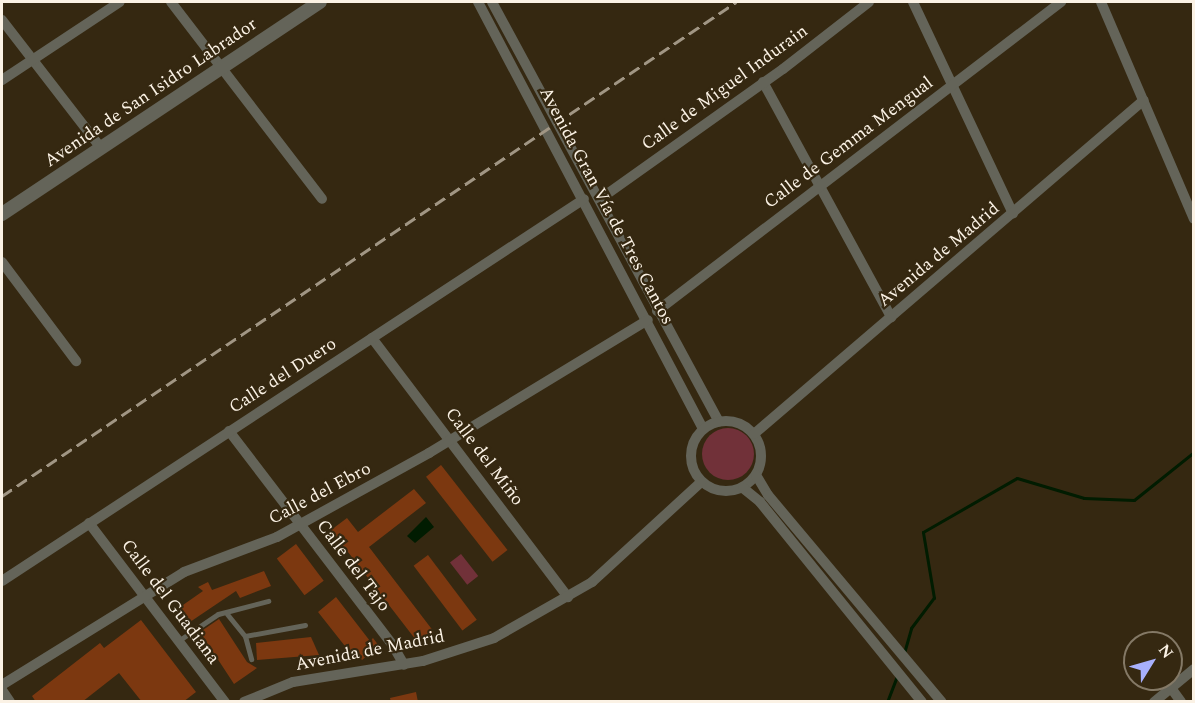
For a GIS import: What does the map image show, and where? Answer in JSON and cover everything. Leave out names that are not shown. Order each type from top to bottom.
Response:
[{"type":"street","points":[[2,80],[120,2]]},
{"type":"street","points":[[171,2],[322,199]]},
{"type":"street","name":"Avenida de San Isidro Labrador","points":[[2,214],[320,2]]},
{"type":"street","name":"Avenida Gran Vía de Tres Cantos","points":[[478,2],[648,320],[703,428]]},
{"type":"street","name":"Avenida Gran Vía de Tres Cantos","points":[[492,2],[600,200],[657,311],[719,421]]},
{"type":"street","name":"Calle de Miguel Indurain","points":[[600,200],[764,82],[869,2]]},
{"type":"street","points":[[914,2],[1013,214]]},
{"type":"street","name":"Calle de Gemma Mengual","points":[[657,311],[1060,2]]},
{"type":"street","points":[[1101,2],[1194,219]]},
{"type":"street","points":[[2,20],[101,148]]},
{"type":"street","points":[[764,82],[891,317]]},
{"type":"street","name":"Avenida de Madrid","points":[[754,434],[1144,100]]},
{"type":"street","name":"Calle del Duero","points":[[2,581],[584,199]]},
{"type":"street","points":[[2,262],[76,361]]},
{"type":"street","name":"Calle del Ebro","points":[[2,685],[184,572],[301,525],[451,441],[648,320]]},
{"type":"street","name":"Calle del Miño","points":[[372,338],[568,597]]},
{"type":"street","points":[[719,421],[739,423],[754,434],[761,455],[756,475],[743,488],[722,492],[701,482],[690,456],[703,428],[719,421]]},
{"type":"street","name":"Calle del Tajo","points":[[230,431],[392,644],[404,665]]},
{"type":"street","points":[[756,475],[768,495],[942,702]]},
{"type":"street","name":"Avenida de Madrid","points":[[244,702],[293,682],[404,665],[472,647],[568,597],[616,563],[701,482]]},
{"type":"street","points":[[743,488],[760,502],[922,702]]},
{"type":"street","name":"Calle del Guadiana","points":[[89,523],[225,702]]},
{"type":"street","points":[[2,690],[10,702]]},
{"type":"street","points":[[1154,702],[1167,691]]},
{"type":"lane","points":[[178,641],[208,620],[268,601]]},
{"type":"lane","points":[[227,614],[244,636],[251,658]]},
{"type":"lane","points":[[244,636],[305,625]]},
{"type":"shaded area","points":[[723,428],[733,428],[747,435],[754,454],[747,473],[733,480],[723,480],[713,476],[706,469],[702,459],[702,449],[706,439],[713,432]]},
{"type":"shaded area","points":[[426,517],[434,527],[415,543],[407,536]]},
{"type":"shaded area","points":[[461,554],[478,576],[467,585],[450,563]]},
{"type":"building","points":[[441,465],[507,550],[493,562],[426,477]]},
{"type":"building","points":[[414,489],[426,503],[369,547],[434,632],[419,644],[331,530],[347,518],[358,532]]},
{"type":"building","points":[[296,544],[324,581],[305,595],[277,558]]},
{"type":"building","points":[[428,555],[477,620],[462,631],[414,566]]},
{"type":"building","points":[[264,571],[271,586],[240,598],[236,591],[184,626],[173,612],[203,591],[198,587],[208,582],[212,590]]},
{"type":"building","points":[[336,597],[370,641],[373,638],[379,646],[362,660],[356,652],[352,655],[318,612]]},
{"type":"building","points":[[219,619],[247,662],[257,668],[234,684],[200,632]]},
{"type":"building","points":[[141,620],[196,692],[183,702],[142,702],[119,673],[82,702],[36,702],[32,696],[100,643],[104,648]]},
{"type":"building","points":[[311,637],[319,655],[257,660],[256,643]]},
{"type":"building","points":[[416,692],[418,702],[391,702],[390,698]]},
{"type":"waterway","points":[[904,653],[911,628],[934,598],[923,532],[1017,478],[1084,498],[1134,500],[1194,452]]},
{"type":"waterway","points":[[887,702],[897,676]]},
{"type":"railway","points":[[2,496],[736,2]]}]
